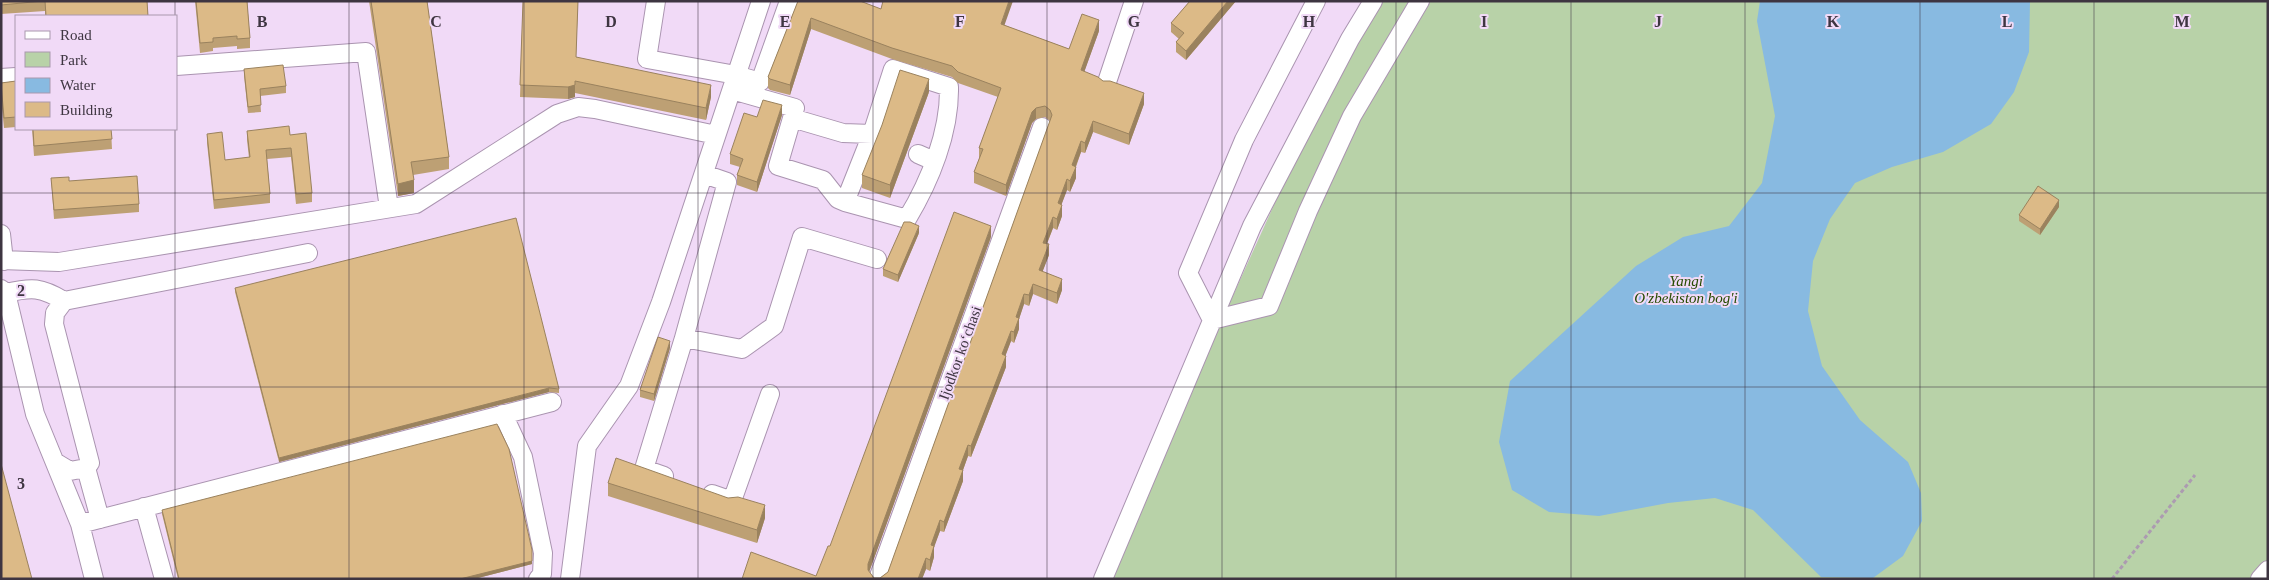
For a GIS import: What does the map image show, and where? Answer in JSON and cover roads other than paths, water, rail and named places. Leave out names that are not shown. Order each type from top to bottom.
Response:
[{"type":"street","points":[[656,1],[647,59],[734,82],[795,108],[778,166],[823,180],[838,199],[846,202],[907,219],[921,196],[934,161],[949,106],[949,86],[893,69],[872,134],[846,202]]},
{"type":"street","points":[[570,579],[587,446],[629,386],[661,302],[760,1]]},
{"type":"street","points":[[734,82],[760,82],[789,1]]},
{"type":"street","points":[[1107,82],[1134,1]]},
{"type":"street","points":[[1212,320],[1188,273],[1244,140],[1316,1]]},
{"type":"street","points":[[1103,579],[1252,226],[1350,39],[1373,1]]},
{"type":"street","points":[[1212,320],[1269,306],[1308,211],[1352,116],[1420,1]]},
{"type":"street","points":[[178,66],[366,52],[389,208]]},
{"type":"street","points":[[1,78],[15,77]]},
{"type":"street","points":[[1,234],[2,261],[59,262],[416,204],[568,109],[578,107],[595,108],[716,136]]},
{"type":"street","points":[[792,118],[844,134],[872,134]]},
{"type":"street","name":"Ijodkor koʻchasi","points":[[878,579],[1042,127]]},
{"type":"street","points":[[918,154],[934,161]]},
{"type":"street","points":[[679,482],[644,469],[684,338],[727,182],[704,174]]},
{"type":"street","points":[[684,338],[742,349],[774,326],[802,237],[877,259]]},
{"type":"street","points":[[55,462],[70,471],[86,468],[90,463],[54,324],[55,313],[64,301],[308,253]]},
{"type":"street","points":[[64,301],[47,290],[30,287],[4,291],[35,414],[80,524],[94,579]]},
{"type":"street","points":[[697,488],[732,501],[770,394]]},
{"type":"street","points":[[80,524],[552,402]]},
{"type":"street","points":[[504,414],[523,457],[543,553],[542,574],[538,579]]},
{"type":"street","points":[[86,468],[100,518]]},
{"type":"street","points":[[144,507],[164,579]]},
{"type":"street","points":[[2260,579],[2268,570]]},
{"type":"water","points":[[1760,1],[2030,1],[2029,52],[2014,92],[1991,124],[1943,152],[1892,167],[1855,183],[1830,219],[1813,261],[1808,311],[1822,366],[1860,420],[1908,462],[1921,493],[1922,521],[1903,556],[1873,578],[1821,577],[1753,510],[1715,498],[1668,503],[1599,516],[1549,512],[1512,490],[1499,442],[1510,381],[1636,266],[1683,237],[1729,226],[1762,183],[1775,116],[1757,21]]},
{"type":"park label","name":"Yangi O'zbekiston bog'i","points":[[1686,290]]}]
